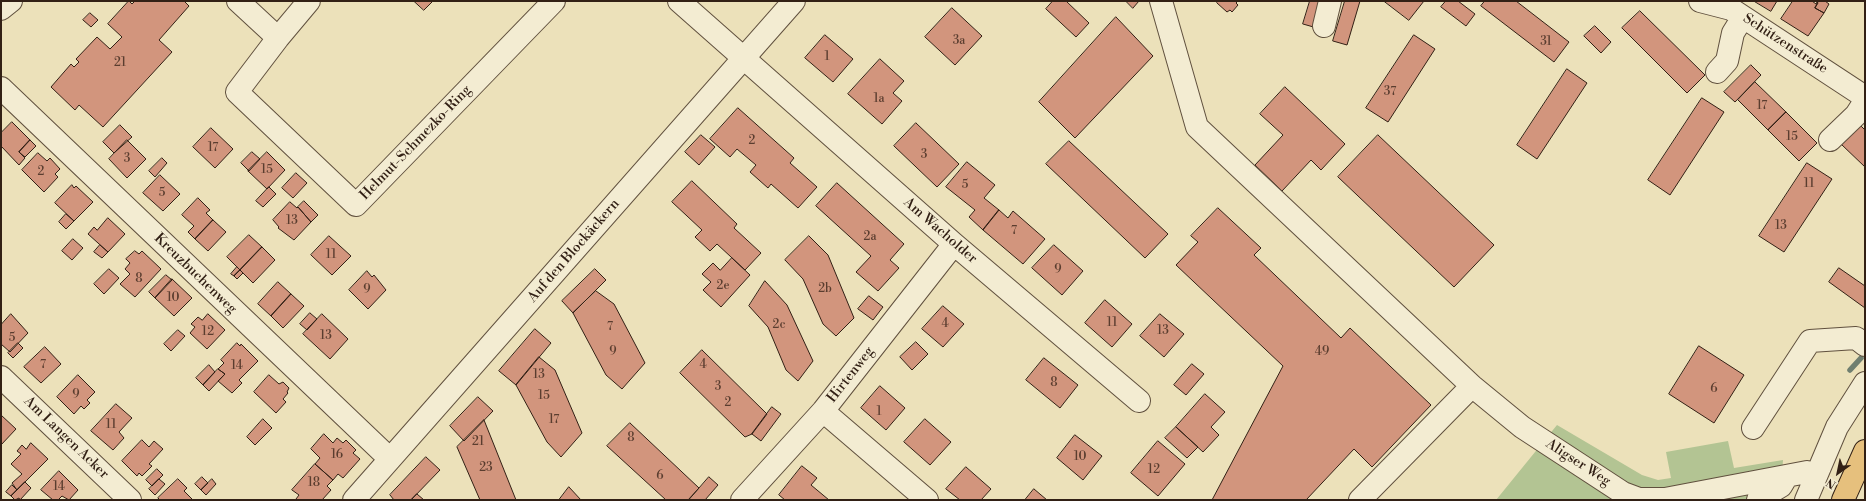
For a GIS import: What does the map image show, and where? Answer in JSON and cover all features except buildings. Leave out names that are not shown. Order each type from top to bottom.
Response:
[{"type":"main road","points":[[1843,500],[1865,450]]},
{"type":"street","points":[[1,10],[11,1]]},
{"type":"street","points":[[238,1],[278,38]]},
{"type":"street","name":"Helmut-Schmezko-Ring","points":[[309,1],[278,38],[237,92],[356,205],[554,1]]},
{"type":"street","points":[[679,1],[743,57]]},
{"type":"street","name":"Auf den Blockäckern","points":[[354,500],[743,57],[794,1]]},
{"type":"street","name":"Aligser Weg","points":[[1161,1],[1197,127],[1472,386],[1522,427],[1623,493],[1639,499],[1665,499],[1807,472],[1816,475]]},
{"type":"street","points":[[1324,26],[1330,1]]},
{"type":"street","name":"Schützenstraße","points":[[1700,1],[1731,9],[1865,97]]},
{"type":"street","points":[[1717,72],[1727,61],[1733,33],[1743,17]]},
{"type":"street","name":"Am Wacholder","points":[[743,57],[954,244],[1139,401]]},
{"type":"street","name":"Kreuzbuchenweg","points":[[1,88],[390,459]]},
{"type":"street","points":[[1830,140],[1856,115],[1865,101]]},
{"type":"street","name":"Hirtenweg","points":[[742,500],[823,411],[954,244]]},
{"type":"street","points":[[1753,428],[1810,342],[1856,338],[1865,345]]},
{"type":"street","name":"Am Langen Acker","points":[[1,377],[130,500]]},
{"type":"street","points":[[1806,500],[1837,427],[1865,383]]},
{"type":"street","points":[[1360,500],[1472,386]]},
{"type":"street","points":[[823,411],[927,500]]},
{"type":"street","points":[[1758,500],[1781,486],[1787,476]]},
{"type":"green space","points":[[1557,425],[1642,475],[1658,480],[1671,478],[1666,452],[1728,441],[1734,468],[1783,460],[1780,500],[1496,500]]},
{"type":"waterway","points":[[1850,370],[1861,358]]}]
